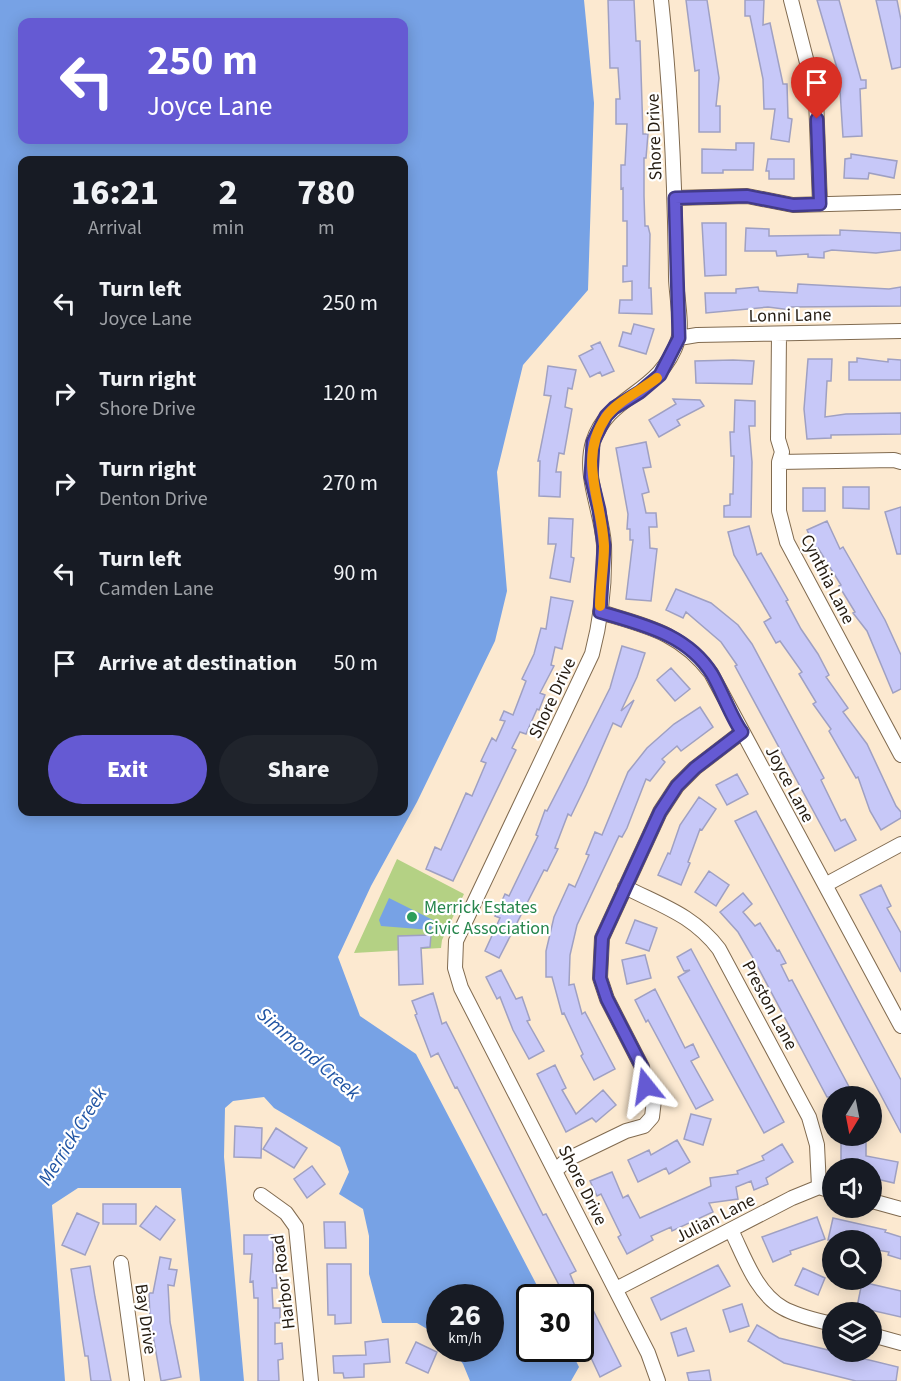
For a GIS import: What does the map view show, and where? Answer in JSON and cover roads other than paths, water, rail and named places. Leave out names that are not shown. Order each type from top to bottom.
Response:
[{"type":"street","name":"Shore Drive","points":[[658,1381],[648,1353],[616,1289],[461,988],[454,954],[456,941],[592,654],[600,612],[604,546],[591,477],[593,442],[606,416],[614,408],[640,392],[660,375],[679,338],[672,116],[661,0]]},
{"type":"street","points":[[791,0],[816,98],[820,204]]},
{"type":"street","points":[[675,198],[747,196],[793,205],[901,202]]},
{"type":"street","name":"Lonni Lane","points":[[679,338],[901,331]]},
{"type":"street","name":"Cynthia Lane","points":[[779,334],[778,439],[782,452],[779,462],[779,511],[787,542],[901,755]]},
{"type":"street","points":[[779,462],[894,460],[901,462]]},
{"type":"street","name":"Joyce Lane","points":[[600,612],[660,630],[689,648],[711,673],[901,1026]]},
{"type":"street","points":[[555,1171],[568,1159],[626,1131],[644,1126],[652,1117],[654,1100],[646,1086],[642,1067],[607,999],[598,969],[602,938],[660,812],[677,786],[695,768],[742,732]]},
{"type":"street","points":[[825,885],[901,844]]},
{"type":"street","name":"Preston Lane","points":[[625,887],[692,920],[704,929],[719,949],[809,1117],[822,1169]]},
{"type":"street","name":"Julian Lane","points":[[616,1289],[792,1198],[822,1190]]},
{"type":"street","name":"Harbor Road","points":[[261,1195],[286,1214],[296,1227],[311,1381]]},
{"type":"street","points":[[882,1204],[901,1209]]},
{"type":"street","points":[[731,1230],[759,1285],[773,1302],[784,1309],[822,1321]]},
{"type":"street","name":"Bay Drive","points":[[121,1263],[137,1381]]},
{"type":"street","points":[[882,1338],[901,1343]]},
{"type":"water","points":[[0,0],[584,0],[594,103],[588,290],[523,365],[497,472],[507,591],[495,641],[417,802],[371,886],[338,957],[360,1016],[416,1054],[536,1284],[516,1284],[516,1362],[576,1362],[579,1367],[571,1381],[470,1381],[462,1362],[504,1362],[504,1284],[426,1284],[426,1328],[417,1323],[382,1323],[369,1274],[369,1236],[363,1209],[339,1194],[349,1172],[340,1147],[274,1108],[264,1097],[233,1101],[225,1108],[224,1157],[244,1381],[200,1381],[181,1188],[78,1188],[52,1205],[65,1381],[0,1381]]},
{"type":"water","points":[[389,898],[435,921],[431,930],[381,926],[379,920]]},
{"type":"place","name":"Merrick Estates Civic Association","points":[[412,917]]},
{"type":"water label","name":"Simmond Creek","points":[[309,1053]]},
{"type":"water label","name":"Merrick Creek","points":[[72,1136]]}]
